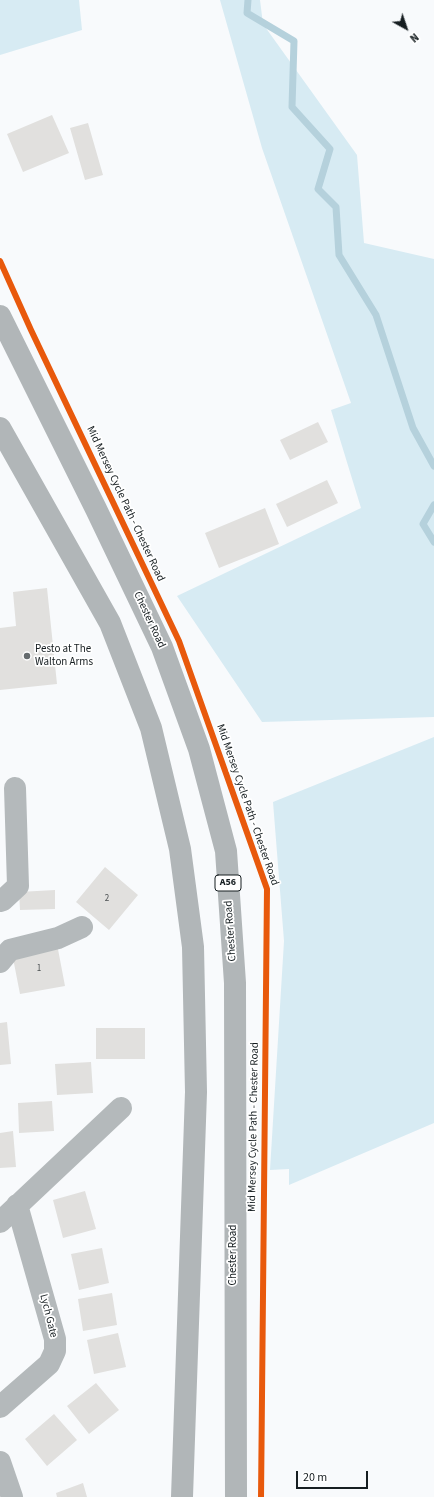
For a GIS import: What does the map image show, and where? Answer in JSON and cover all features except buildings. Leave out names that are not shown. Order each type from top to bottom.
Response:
[{"type":"highway","name":"Chester Road","points":[[0,317],[96,509],[162,647],[199,749],[226,851],[235,983],[236,1497]]},
{"type":"highway","points":[[0,428],[110,623],[151,728],[180,849],[193,947],[196,1092],[182,1497]]},
{"type":"street","points":[[0,901],[18,886],[15,788]]},
{"type":"street","points":[[0,962],[10,950],[58,938],[82,927]]},
{"type":"street","points":[[0,1222],[121,1108]]},
{"type":"street","name":"Lych Gate","points":[[0,1408],[49,1364],[55,1351],[55,1339],[17,1205]]},
{"type":"street","points":[[0,1462],[12,1497]]},
{"type":"shaded area","points":[[0,0],[79,0],[82,30],[0,55]]},
{"type":"shaded area","points":[[220,0],[260,0],[263,24],[357,155],[364,243],[434,259],[434,717],[262,722],[177,596],[361,508],[331,410],[351,403],[262,148]]},
{"type":"shaded area","points":[[434,737],[434,1123],[289,1185],[289,1169],[270,1170],[284,941],[273,802]]},
{"type":"waterway","points":[[248,0],[247,13],[294,41],[292,107],[330,149],[318,189],[336,207],[339,255],[376,315],[413,428],[434,466]]},
{"type":"waterway","points":[[434,505],[423,524],[434,542]]},
{"type":"cycle path","name":"Mid Mersey Cycle Path - Chester Road","points":[[0,261],[31,330],[179,641],[267,889],[261,1497]]},
{"type":"place","name":"Pesto at The Walton Arms","points":[[27,656]]}]
